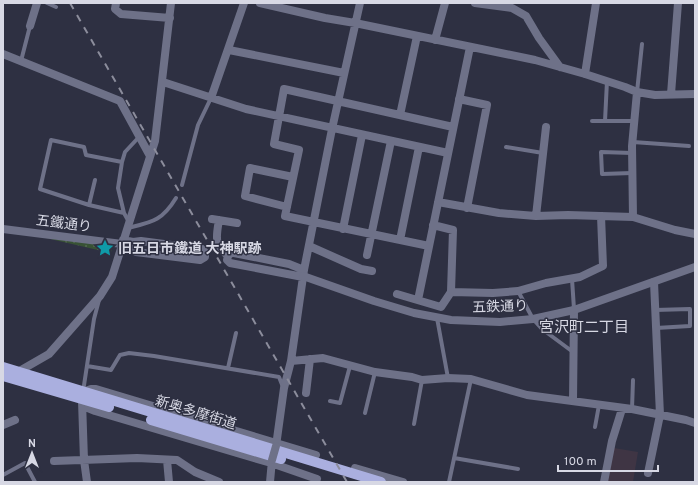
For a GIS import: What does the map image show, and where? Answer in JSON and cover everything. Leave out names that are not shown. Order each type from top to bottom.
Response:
[{"type":"main road","name":"新奥多摩街道","points":[[4,374],[18,372],[82,399],[381,482]]},
{"type":"main road","name":"新奥多摩街道","points":[[4,374],[358,482]]},
{"type":"street","points":[[30,26],[37,3]]},
{"type":"street","points":[[116,3],[115,9],[121,14],[170,18]]},
{"type":"street","points":[[18,372],[49,354],[100,296],[112,277],[155,141],[171,3]]},
{"type":"street","points":[[211,98],[229,50],[244,3]]},
{"type":"street","points":[[260,3],[560,67],[637,92],[656,95],[695,94]]},
{"type":"street","points":[[270,482],[284,388],[291,361],[309,246],[332,129],[360,3]]},
{"type":"street","points":[[435,40],[445,3]]},
{"type":"street","points":[[475,3],[512,8],[526,16],[539,38],[560,67]]},
{"type":"street","points":[[585,74],[596,3]]},
{"type":"street","points":[[671,94],[678,3]]},
{"type":"street","points":[[400,115],[417,36]]},
{"type":"street","points":[[418,300],[470,47]]},
{"type":"street","points":[[229,50],[344,73]]},
{"type":"street","points":[[3,54],[120,101],[150,156]]},
{"type":"street","points":[[163,82],[246,109],[332,129],[448,153]]},
{"type":"street","points":[[429,246],[285,216],[299,150],[274,144],[284,89],[453,127]]},
{"type":"street","points":[[633,217],[632,142],[637,92]]},
{"type":"street","points":[[459,100],[487,105],[467,208]]},
{"type":"street","points":[[536,216],[546,127]]},
{"type":"street","points":[[343,228],[362,135]]},
{"type":"street","points":[[367,255],[391,141]]},
{"type":"street","points":[[400,240],[419,147]]},
{"type":"street","points":[[287,207],[245,196],[250,168],[293,177]]},
{"type":"street","points":[[438,202],[499,213],[536,216],[633,217],[675,230],[695,234]]},
{"type":"street","points":[[450,292],[493,293],[518,291],[546,283],[580,277],[603,266],[601,216]]},
{"type":"street","name":"五鉄通り","points":[[237,223],[215,220],[217,243],[228,256],[231,253],[234,253],[289,264],[304,274],[374,301],[414,313],[451,320],[500,322],[533,319],[574,310],[695,267]]},
{"type":"street","points":[[397,294],[441,307],[450,292],[453,230],[433,225]]},
{"type":"street","name":"五鐵通り","points":[[3,229],[122,244]]},
{"type":"street","points":[[141,241],[202,249],[205,252],[205,256],[200,260],[136,252],[122,244],[141,241]]},
{"type":"street","points":[[309,246],[362,269],[372,271]]},
{"type":"street","points":[[648,473],[660,415],[654,282]]},
{"type":"street","points":[[573,401],[574,310]]},
{"type":"street","points":[[291,361],[323,358],[375,372],[412,377],[422,380],[448,378],[471,379],[527,396],[573,401],[622,409],[632,409],[695,423]]},
{"type":"street","points":[[306,393],[310,359]]},
{"type":"street","points":[[87,482],[84,460],[82,399],[91,389],[96,389],[276,445],[316,455]]},
{"type":"street","points":[[82,399],[95,411],[272,461],[317,479]]},
{"type":"street","points":[[604,482],[612,441],[622,409]]},
{"type":"street","points":[[3,425],[16,420]]},
{"type":"street","points":[[54,462],[138,458],[178,460],[195,472],[215,481]]},
{"type":"street","points":[[167,460],[169,482]]},
{"type":"street","points":[[355,468],[403,482]]},
{"type":"lane","points":[[46,3],[56,7]]},
{"type":"lane","points":[[21,61],[30,26]]},
{"type":"lane","points":[[637,92],[642,44]]},
{"type":"lane","points":[[605,121],[607,81]]},
{"type":"lane","points":[[182,184],[198,126],[211,98]]},
{"type":"lane","points":[[592,121],[635,120]]},
{"type":"lane","points":[[139,137],[125,152],[118,188],[128,225],[150,222],[159,218],[168,210],[176,198]]},
{"type":"lane","points":[[122,162],[86,154],[84,147],[50,140],[40,189],[89,206],[124,214]]},
{"type":"lane","points":[[632,142],[689,146]]},
{"type":"lane","points":[[506,147],[544,153]]},
{"type":"lane","points":[[633,153],[601,152],[602,174],[633,174]]},
{"type":"lane","points":[[89,206],[94,180]]},
{"type":"lane","points":[[572,279],[574,310]]},
{"type":"lane","points":[[518,291],[533,319],[542,329],[574,353]]},
{"type":"lane","points":[[82,399],[94,320],[100,296]]},
{"type":"lane","points":[[655,310],[690,309],[690,326],[656,328]]},
{"type":"lane","points":[[437,318],[448,378]]},
{"type":"lane","points":[[228,368],[236,333]]},
{"type":"lane","points":[[87,366],[111,370],[120,355],[129,353],[182,360],[279,377],[284,388]]},
{"type":"lane","points":[[330,401],[340,403],[350,365]]},
{"type":"lane","points":[[365,412],[375,372]]},
{"type":"lane","points":[[449,482],[471,379]]},
{"type":"lane","points":[[414,424],[422,380]]},
{"type":"lane","points":[[632,409],[633,380]]},
{"type":"lane","points":[[595,427],[599,405]]},
{"type":"lane","points":[[454,458],[518,469]]},
{"type":"lane","points":[[3,475],[25,463],[35,482]]},
{"type":"shaded area","points":[[614,448],[638,452],[633,482],[607,482]]},
{"type":"green space","points":[[46,238],[112,245],[111,253]]},
{"type":"railway","points":[[70,3],[347,482]]},
{"type":"place","name":"旧五日市鐵道 大神駅跡","points":[[105,248]]},
{"type":"district","name":"宮沢町二丁目","points":[[584,327]]}]
